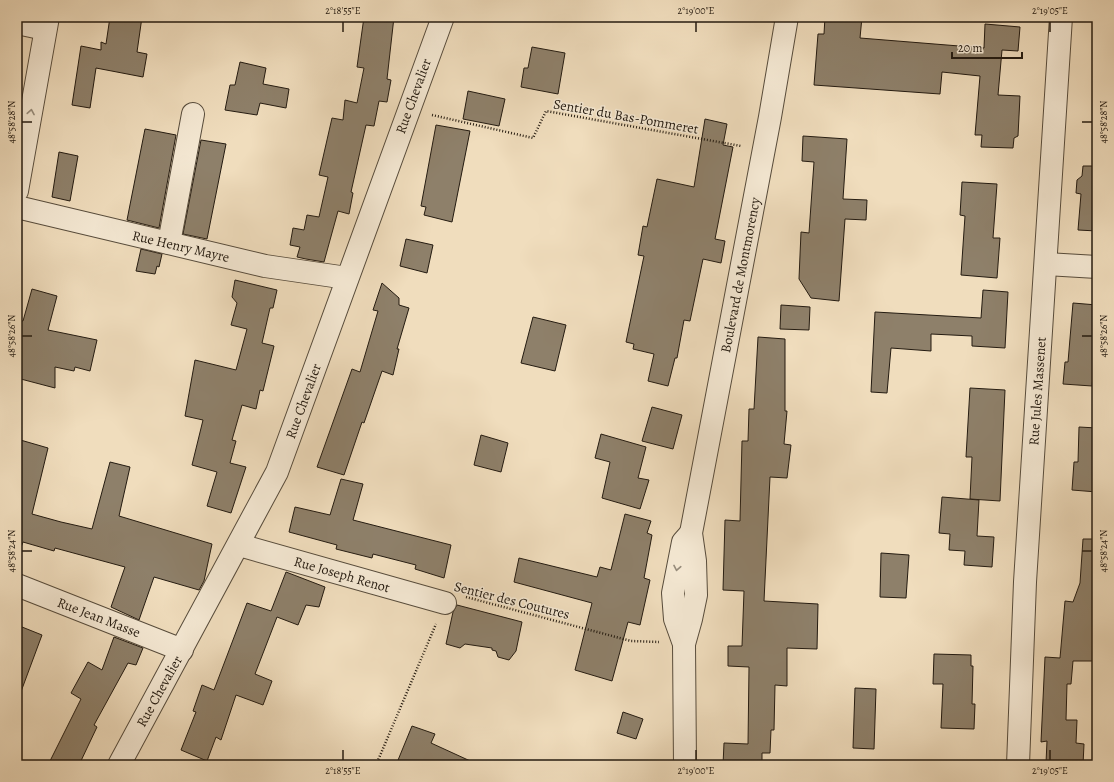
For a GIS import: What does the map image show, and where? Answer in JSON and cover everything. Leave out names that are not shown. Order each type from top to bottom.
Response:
[{"type":"street","name":"Rue Chevalier","points":[[119,765],[239,545],[277,472],[443,17]]},
{"type":"street","name":"Boulevard de Montmorency","points":[[685,765],[684,644],[675,619],[672,593],[683,542],[691,533],[763,150],[779,118],[787,17]]},
{"type":"street","name":"Rue Jules Massenet","points":[[1018,765],[1025,582],[1061,17]]},
{"type":"street","points":[[17,23],[46,23],[17,191]]},
{"type":"street","points":[[168,243],[193,114]]},
{"type":"street","name":"Rue Henry Mayre","points":[[17,207],[265,266],[347,278]]},
{"type":"street","points":[[1046,264],[1097,267]]},
{"type":"street","name":"Rue Joseph Renot","points":[[239,545],[445,603]]},
{"type":"street","name":"Rue Jean Masse","points":[[17,585],[182,650]]},
{"type":"path","name":"Sentier du Bas-Pommeret","points":[[408,110],[533,138],[546,111],[763,150]]},
{"type":"path","name":"Sentier des Coutures","points":[[376,765],[445,603],[448,592],[631,641],[684,644]]},
{"type":"building","points":[[110,17],[142,17],[137,52],[147,54],[143,77],[96,68],[90,108],[72,105],[81,46],[101,50],[101,42],[106,44]]},
{"type":"building","points":[[364,17],[394,17],[387,79],[391,80],[387,102],[379,101],[374,126],[366,125],[351,192],[353,193],[349,214],[338,211],[324,262],[297,257],[300,247],[290,245],[293,228],[304,230],[307,215],[319,217],[328,177],[319,175],[332,118],[343,120],[345,100],[357,103],[364,68],[357,67]]},
{"type":"building","points":[[825,17],[862,17],[860,38],[984,48],[985,24],[1020,27],[1018,51],[1002,50],[998,95],[1020,96],[1018,136],[1014,138],[1013,148],[981,147],[982,135],[975,135],[980,76],[942,72],[940,94],[814,85],[818,34],[824,34]]},
{"type":"building","points":[[532,47],[565,53],[558,94],[521,87],[524,68],[528,68]]},
{"type":"building","points":[[240,62],[266,68],[263,84],[289,89],[286,108],[260,103],[257,115],[225,110],[230,85],[235,85]]},
{"type":"building","points":[[468,91],[505,99],[499,126],[463,119]]},
{"type":"building","points":[[705,119],[727,124],[723,145],[733,147],[715,239],[725,241],[721,263],[703,259],[690,321],[684,320],[677,358],[675,358],[668,386],[648,381],[654,354],[633,349],[634,344],[626,342],[644,256],[638,255],[643,226],[647,227],[657,179],[694,187]]},
{"type":"building","points":[[436,125],[470,131],[452,222],[424,215],[426,207],[421,206]]},
{"type":"building","points":[[145,129],[176,135],[159,228],[127,220]]},
{"type":"building","points":[[803,136],[847,139],[843,199],[867,200],[866,220],[845,219],[839,301],[811,298],[799,279],[801,232],[809,233],[814,162],[802,161]]},
{"type":"building","points":[[201,140],[226,144],[207,239],[183,234]]},
{"type":"building","points":[[59,152],[78,156],[70,201],[52,197]]},
{"type":"building","points":[[1083,166],[1097,166],[1097,231],[1078,230],[1081,194],[1076,193],[1077,180],[1082,176]]},
{"type":"building","points":[[962,182],[997,184],[993,238],[1000,238],[997,278],[961,275],[965,216],[960,215]]},
{"type":"building","points":[[406,239],[433,245],[427,273],[400,266]]},
{"type":"building","points":[[141,249],[162,254],[159,267],[157,266],[155,274],[136,271]]},
{"type":"building","points":[[235,280],[277,290],[273,308],[270,308],[262,343],[274,346],[263,391],[260,390],[256,409],[242,405],[232,440],[236,441],[230,463],[246,467],[231,513],[207,506],[217,472],[192,465],[203,420],[185,416],[195,360],[236,370],[247,329],[231,325],[237,303],[232,297]]},
{"type":"building","points":[[382,283],[399,298],[399,305],[409,308],[397,349],[399,349],[393,375],[382,371],[364,423],[362,422],[344,475],[317,467],[352,369],[360,372],[378,311],[373,310]]},
{"type":"building","points":[[32,289],[57,296],[48,330],[97,340],[90,371],[75,367],[74,371],[55,367],[55,388],[17,378],[17,320],[23,321]]},
{"type":"building","points":[[983,290],[1008,292],[1005,348],[972,346],[972,336],[931,334],[931,351],[891,348],[887,393],[871,392],[875,312],[981,318]]},
{"type":"building","points":[[1073,303],[1097,305],[1097,376],[1093,376],[1092,386],[1063,384],[1065,362],[1068,362]]},
{"type":"building","points":[[781,305],[810,307],[809,330],[780,329]]},
{"type":"building","points":[[533,317],[566,325],[555,371],[521,363]]},
{"type":"building","points":[[758,337],[785,339],[785,411],[787,411],[784,444],[791,445],[787,478],[770,477],[764,601],[818,604],[817,649],[787,648],[787,686],[775,685],[774,730],[771,730],[770,753],[762,753],[762,763],[755,762],[755,765],[723,765],[724,743],[748,744],[749,667],[728,666],[728,646],[742,646],[744,591],[723,590],[725,520],[740,521],[742,441],[748,441],[749,409],[754,409]]},
{"type":"building","points":[[970,388],[1005,390],[1000,501],[970,499],[972,457],[966,457]]},
{"type":"building","points":[[652,407],[682,415],[673,449],[642,441]]},
{"type":"building","points":[[1079,427],[1097,428],[1097,492],[1072,490],[1074,462],[1078,462]]},
{"type":"building","points":[[601,434],[646,447],[638,478],[649,480],[640,509],[602,498],[610,462],[595,458]]},
{"type":"building","points":[[481,435],[508,443],[501,472],[474,465]]},
{"type":"building","points":[[17,439],[48,448],[32,514],[61,522],[92,529],[110,462],[130,467],[119,516],[212,544],[204,581],[199,590],[154,577],[139,620],[111,607],[125,567],[55,548],[54,551],[23,542],[20,550],[17,550]]},
{"type":"building","points":[[341,479],[363,484],[353,520],[451,545],[444,578],[415,569],[416,565],[373,554],[372,558],[336,549],[337,545],[289,532],[295,507],[330,515]]},
{"type":"building","points":[[942,497],[979,500],[977,536],[994,537],[992,567],[964,565],[965,551],[949,550],[950,534],[939,533]]},
{"type":"building","points":[[625,514],[651,521],[647,533],[652,535],[644,578],[650,580],[640,625],[628,622],[612,681],[575,670],[592,603],[514,582],[519,558],[597,577],[600,567],[611,570]]},
{"type":"building","points":[[1083,539],[1097,539],[1097,639],[1094,639],[1093,661],[1073,661],[1071,684],[1067,684],[1066,720],[1077,720],[1076,743],[1084,744],[1083,765],[1056,765],[1046,763],[1047,741],[1041,742],[1045,657],[1060,658],[1065,601],[1073,602],[1080,583]]},
{"type":"building","points":[[881,553],[909,555],[906,598],[880,597]]},
{"type":"building","points":[[286,572],[325,587],[319,607],[306,605],[298,625],[277,617],[255,674],[272,681],[263,705],[236,695],[221,740],[216,737],[207,761],[181,750],[196,712],[193,711],[202,685],[214,690],[247,603],[271,611]]},
{"type":"building","points":[[457,605],[522,622],[516,651],[509,660],[498,657],[496,651],[492,650],[492,648],[465,644],[460,648],[446,644],[453,612]]},
{"type":"building","points":[[17,625],[42,635],[19,697],[17,696]]},
{"type":"building","points":[[114,637],[143,648],[136,665],[128,663],[94,725],[97,727],[79,765],[48,765],[81,699],[71,693],[88,662],[102,670]]},
{"type":"building","points":[[934,654],[971,655],[971,666],[973,666],[972,704],[975,704],[974,729],[941,728],[943,684],[933,684]]},
{"type":"building","points":[[855,688],[876,689],[874,749],[853,748]]},
{"type":"building","points":[[623,712],[643,719],[636,739],[617,733]]},
{"type":"building","points":[[412,726],[435,734],[431,743],[479,765],[396,765]]}]
